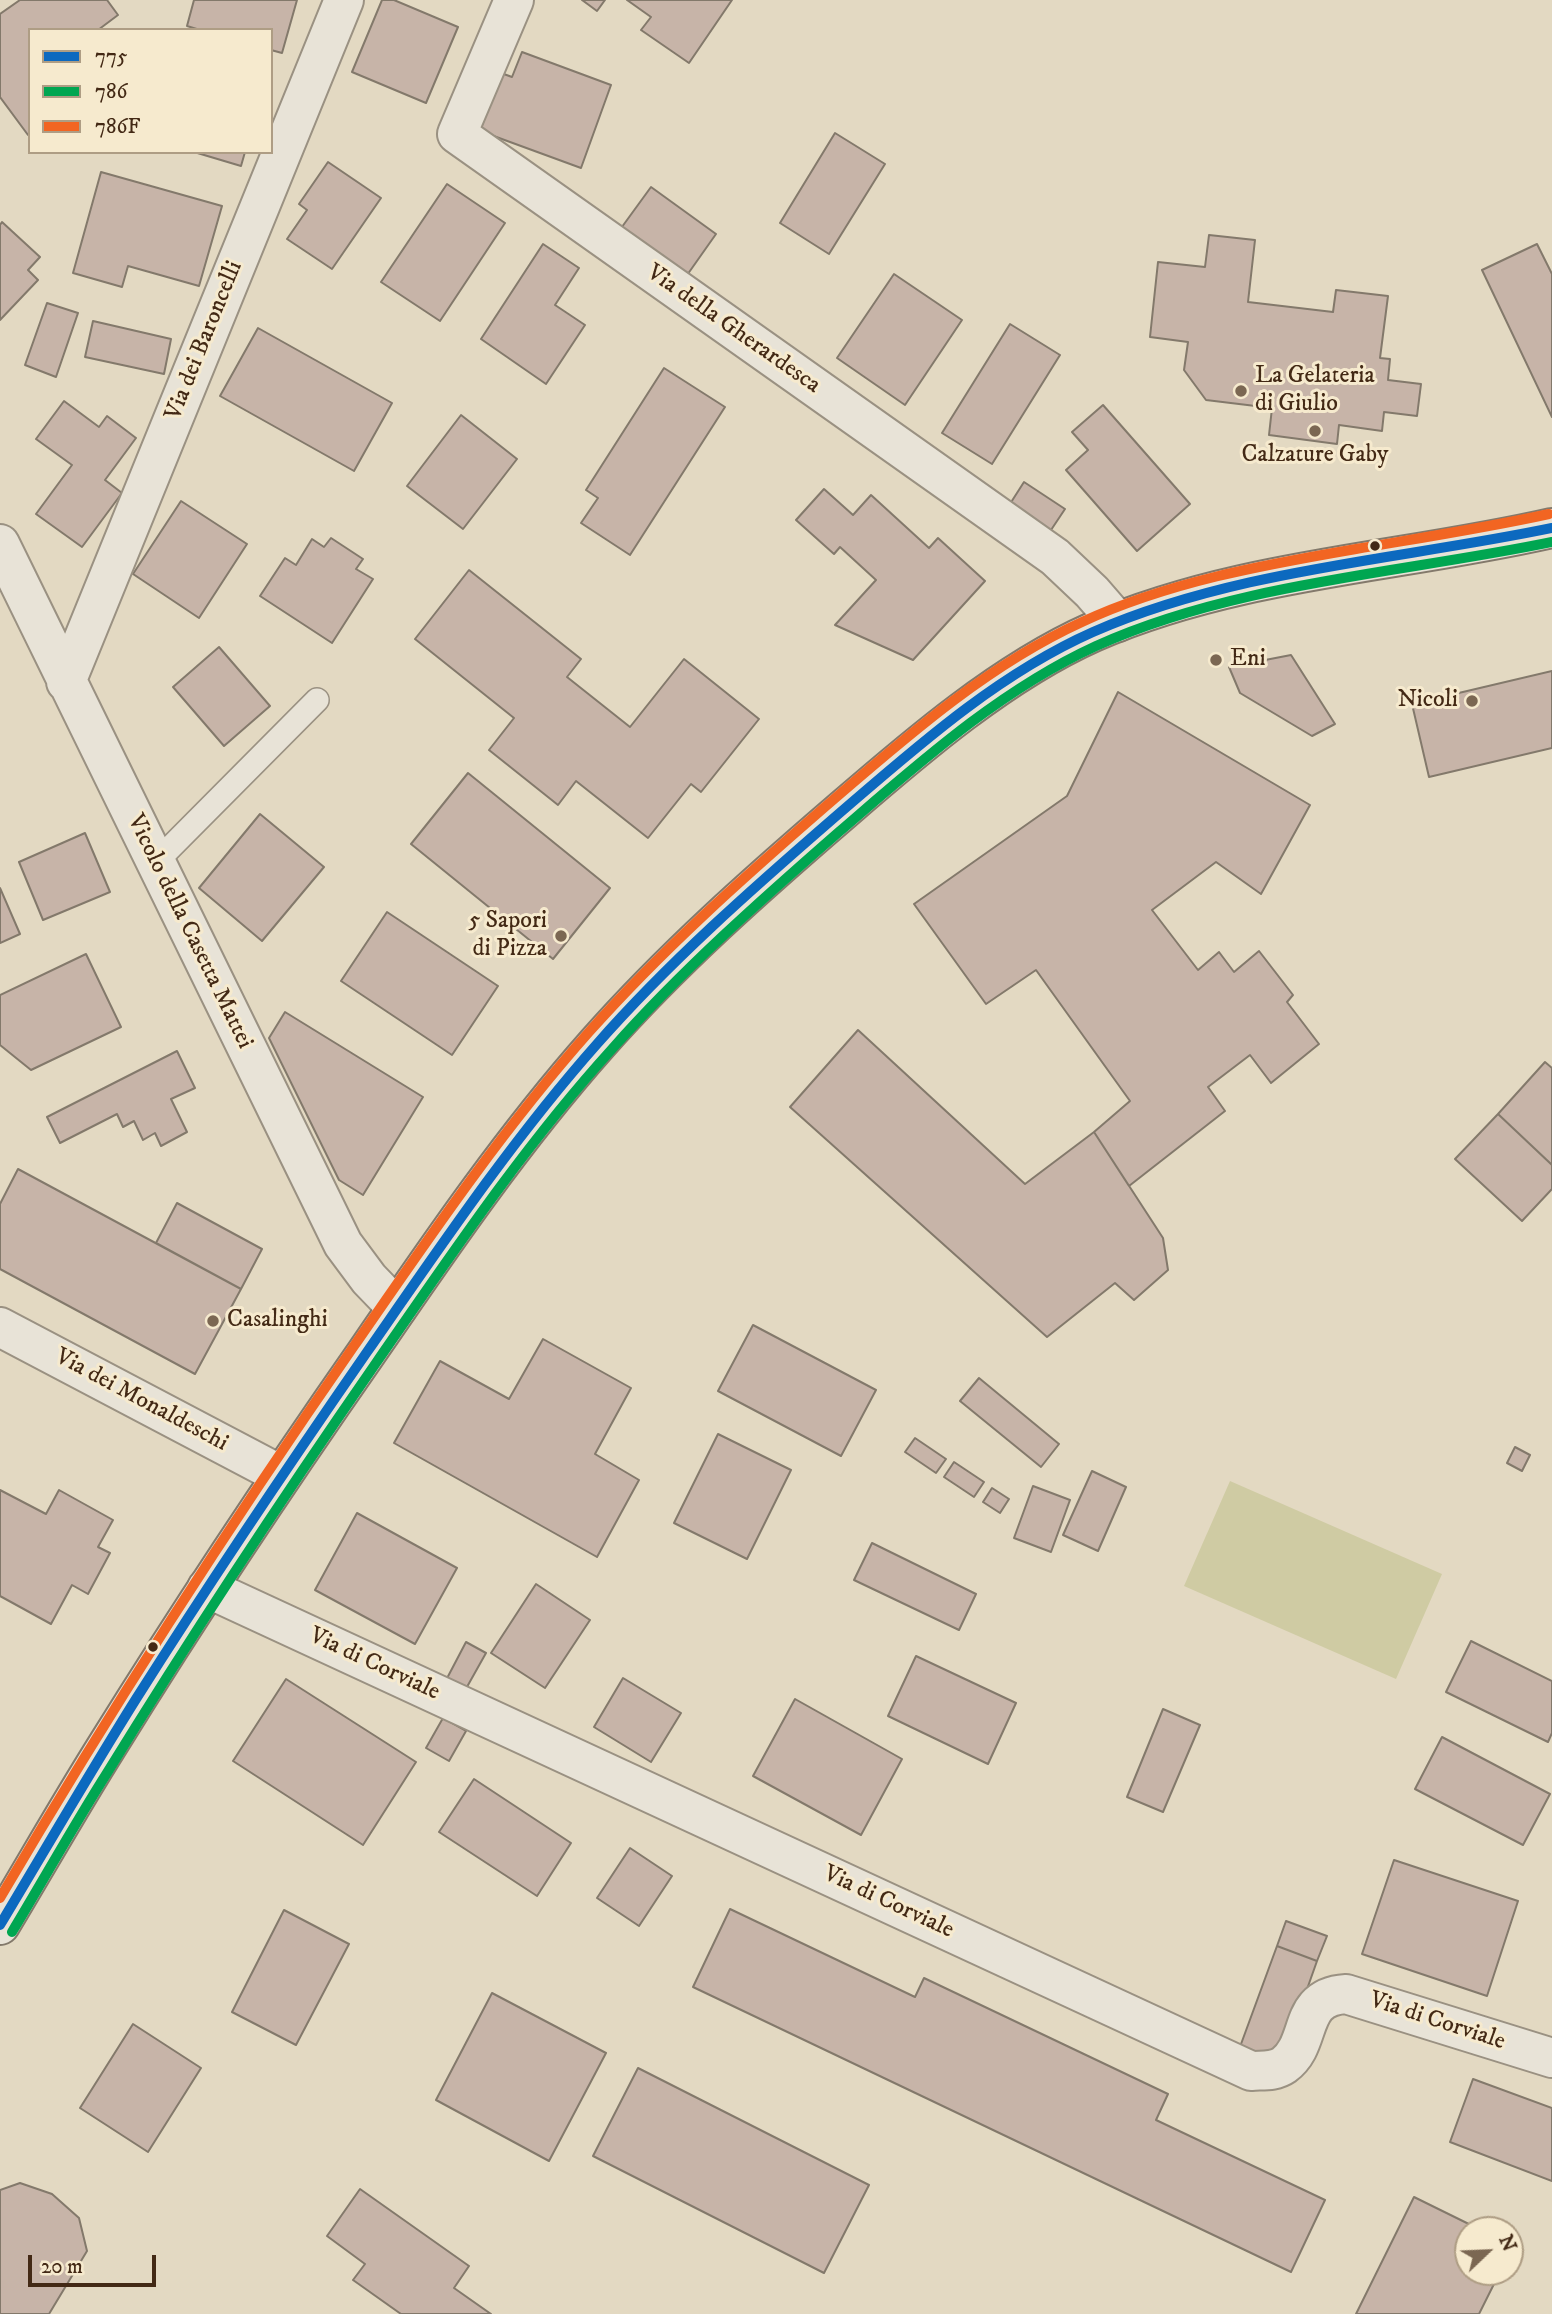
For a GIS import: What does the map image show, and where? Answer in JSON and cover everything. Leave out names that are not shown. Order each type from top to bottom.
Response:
[{"type":"street","name":"Via dei Baroncelli","points":[[66,682],[344,0]]},
{"type":"street","name":"Via della Gherardesca","points":[[514,0],[457,134],[1055,557],[1092,592],[1118,622]]},
{"type":"street","points":[[0,1925],[104,1749],[207,1588],[281,1475],[488,1178],[598,1042],[727,912],[863,792],[964,712],[1051,653],[1118,622],[1187,599],[1271,578],[1552,528]]},
{"type":"street","name":"Vicolo della Casetta Mattei","points":[[0,544],[343,1244],[369,1279],[397,1308]]},
{"type":"street","name":"Via dei Monaldeschi","points":[[0,1327],[281,1475]]},
{"type":"street","name":"Via di Corviale","points":[[207,1588],[1251,2071],[1283,2066],[1293,2055],[1312,2011],[1322,2000],[1346,1994],[1552,2058]]},
{"type":"lane","points":[[155,863],[317,699]]},
{"type":"shaded area","points":[[1230,1481],[1442,1574],[1396,1679],[1184,1586]]},
{"type":"building","points":[[20,0],[107,0],[118,15],[101,28],[28,28],[28,135],[0,97],[0,14]]},
{"type":"building","points":[[194,0],[297,0],[282,53],[273,51],[273,28],[187,26]]},
{"type":"building","points":[[382,0],[394,0],[458,27],[426,103],[352,72]]},
{"type":"building","points":[[582,0],[605,0],[597,11]]},
{"type":"building","points":[[627,0],[732,0],[689,63],[641,30],[651,17]]},
{"type":"building","points":[[522,52],[611,85],[581,168],[480,131],[501,73],[512,77]]},
{"type":"building","points":[[835,133],[885,164],[829,254],[780,223]]},
{"type":"building","points":[[201,154],[244,154],[241,166]]},
{"type":"building","points":[[328,162],[381,198],[332,269],[287,239],[307,210],[299,204]]},
{"type":"building","points":[[101,172],[222,206],[199,286],[128,266],[122,287],[73,273]]},
{"type":"building","points":[[447,184],[505,223],[440,321],[381,282]]},
{"type":"building","points":[[651,187],[716,234],[685,278],[619,231]]},
{"type":"building","points":[[2,222],[40,257],[28,270],[38,280],[0,320],[0,225]]},
{"type":"building","points":[[1209,235],[1255,240],[1248,302],[1333,312],[1336,290],[1388,296],[1380,358],[1390,359],[1388,380],[1421,384],[1417,416],[1384,412],[1382,431],[1339,425],[1337,444],[1269,435],[1272,408],[1206,400],[1184,370],[1188,342],[1150,337],[1158,262],[1205,267]]},
{"type":"building","points":[[543,244],[579,268],[555,305],[585,325],[546,384],[481,339]]},
{"type":"building","points":[[1537,244],[1552,274],[1552,417],[1482,270]]},
{"type":"building","points":[[894,274],[962,320],[905,405],[837,358]]},
{"type":"building","points":[[47,303],[78,313],[56,377],[25,365]]},
{"type":"building","points":[[93,321],[171,339],[164,374],[85,357]]},
{"type":"building","points":[[1010,324],[1060,355],[992,464],[942,433]]},
{"type":"building","points":[[258,328],[392,403],[354,471],[220,396]]},
{"type":"building","points":[[664,368],[725,407],[630,555],[581,523],[598,498],[586,490]]},
{"type":"building","points":[[64,401],[99,427],[107,416],[136,438],[105,480],[122,493],[82,547],[36,514],[72,465],[36,439]]},
{"type":"building","points":[[1103,405],[1190,504],[1137,551],[1066,470],[1088,450],[1072,432]]},
{"type":"building","points":[[461,415],[517,459],[463,529],[407,486]]},
{"type":"building","points":[[1024,482],[1065,509],[1049,533],[1008,507]]},
{"type":"building","points":[[824,489],[853,515],[871,495],[929,548],[938,538],[985,581],[913,660],[835,625],[876,580],[840,547],[834,554],[796,520]]},
{"type":"building","points":[[181,501],[247,544],[199,618],[133,574]]},
{"type":"building","points":[[331,538],[363,559],[356,569],[373,579],[332,643],[260,596],[285,558],[296,565],[312,539],[324,547]]},
{"type":"building","points":[[469,570],[581,659],[567,677],[630,727],[684,659],[759,719],[701,792],[691,784],[648,838],[576,781],[558,805],[489,750],[514,718],[415,639]]},
{"type":"building","points":[[219,647],[270,706],[224,746],[173,687]]},
{"type":"building","points":[[1291,655],[1335,724],[1312,736],[1240,693],[1229,667]]},
{"type":"building","points":[[1552,671],[1552,748],[1429,777],[1412,704]]},
{"type":"building","points":[[1118,692],[1310,805],[1261,894],[1216,862],[1152,910],[1198,970],[1219,952],[1234,972],[1259,951],[1293,995],[1287,1002],[1319,1044],[1271,1083],[1250,1055],[1208,1087],[1225,1111],[1129,1186],[1094,1132],[1130,1101],[1036,970],[986,1004],[914,904],[1067,796]]},
{"type":"building","points":[[468,773],[610,888],[553,959],[411,844]]},
{"type":"building","points":[[260,814],[324,867],[262,941],[199,888]]},
{"type":"building","points":[[85,833],[110,892],[43,920],[19,862]]},
{"type":"building","points":[[0,888],[20,934],[0,943]]},
{"type":"building","points":[[387,912],[498,986],[452,1055],[341,981]]},
{"type":"building","points":[[86,954],[121,1027],[31,1070],[0,1045],[0,995]]},
{"type":"building","points":[[285,1012],[423,1097],[363,1195],[339,1180],[269,1038]]},
{"type":"building","points":[[858,1030],[1025,1184],[1094,1132],[1163,1238],[1168,1270],[1134,1300],[1115,1283],[1047,1337],[790,1107]]},
{"type":"building","points":[[177,1051],[195,1088],[171,1099],[187,1132],[161,1146],[155,1133],[143,1140],[134,1121],[123,1127],[117,1114],[60,1143],[47,1117]]},
{"type":"building","points":[[1545,1062],[1552,1068],[1552,1165],[1498,1114]]},
{"type":"building","points":[[1498,1114],[1552,1165],[1552,1189],[1522,1221],[1455,1159]]},
{"type":"building","points":[[18,1169],[241,1289],[195,1374],[0,1269],[0,1204]]},
{"type":"building","points":[[177,1203],[262,1249],[241,1289],[156,1243]]},
{"type":"building","points":[[753,1325],[876,1390],[841,1456],[718,1391]]},
{"type":"building","points":[[543,1339],[631,1388],[595,1454],[639,1480],[597,1557],[394,1443],[440,1361],[509,1399]]},
{"type":"building","points":[[979,1378],[1059,1444],[1041,1467],[960,1401]]},
{"type":"building","points":[[718,1434],[791,1470],[747,1559],[674,1523]]},
{"type":"building","points":[[915,1438],[946,1459],[936,1473],[905,1452]]},
{"type":"building","points":[[1515,1447],[1530,1455],[1522,1471],[1507,1463]]},
{"type":"building","points":[[954,1462],[984,1482],[974,1497],[944,1477]]},
{"type":"building","points":[[1092,1471],[1126,1487],[1098,1551],[1063,1535]]},
{"type":"building","points":[[1033,1486],[1070,1500],[1051,1552],[1014,1538]]},
{"type":"building","points":[[992,1488],[1009,1499],[1000,1513],[983,1502]]},
{"type":"building","points":[[0,1490],[46,1514],[59,1490],[113,1520],[98,1547],[110,1553],[88,1594],[72,1585],[51,1624],[0,1596]]},
{"type":"building","points":[[357,1513],[457,1568],[415,1644],[315,1590]]},
{"type":"building","points":[[872,1543],[976,1594],[959,1630],[854,1580]]},
{"type":"building","points":[[536,1584],[590,1620],[545,1688],[491,1653]]},
{"type":"building","points":[[1471,1641],[1552,1681],[1552,1733],[1548,1742],[1446,1692]]},
{"type":"building","points":[[466,1642],[486,1653],[463,1694],[444,1684]]},
{"type":"building","points":[[916,1656],[1016,1703],[988,1764],[888,1716]]},
{"type":"building","points":[[623,1678],[681,1713],[651,1762],[594,1727]]},
{"type":"building","points":[[286,1679],[416,1762],[363,1845],[233,1761]]},
{"type":"building","points":[[795,1699],[902,1759],[861,1835],[753,1776]]},
{"type":"building","points":[[1163,1709],[1200,1725],[1163,1812],[1127,1797]]},
{"type":"building","points":[[443,1718],[466,1731],[449,1761],[426,1748]]},
{"type":"building","points":[[1442,1737],[1550,1794],[1523,1845],[1415,1789]]},
{"type":"building","points":[[474,1779],[571,1843],[537,1896],[439,1832]]},
{"type":"building","points":[[630,1848],[672,1876],[639,1926],[597,1898]]},
{"type":"building","points":[[1394,1860],[1518,1901],[1487,1996],[1362,1954]]},
{"type":"building","points":[[730,1909],[915,1997],[924,1978],[1168,2094],[1156,2120],[1325,2200],[1291,2272],[693,1987]]},
{"type":"building","points":[[284,1910],[349,1944],[296,2045],[232,2012]]},
{"type":"building","points":[[1286,1921],[1327,1936],[1317,1961],[1277,1946]]},
{"type":"building","points":[[1277,1946],[1317,1961],[1284,2054],[1237,2055]]},
{"type":"building","points":[[492,1993],[606,2053],[549,2161],[436,2100]]},
{"type":"building","points":[[133,2024],[201,2068],[148,2152],[80,2108]]},
{"type":"building","points":[[638,2068],[869,2185],[824,2273],[593,2156]]},
{"type":"building","points":[[1473,2079],[1552,2108],[1552,2181],[1450,2142]]},
{"type":"building","points":[[20,2183],[52,2194],[79,2218],[87,2251],[49,2314],[0,2314],[0,2190]]},
{"type":"building","points":[[360,2189],[469,2266],[454,2288],[491,2314],[401,2314],[353,2280],[365,2264],[327,2236]]},
{"type":"building","points":[[1414,2197],[1454,2217],[1454,2286],[1493,2286],[1479,2314],[1356,2314]]},
{"type":"transit line","name":"786F","points":[[0,1898],[85,1757],[216,1550],[307,1414],[467,1186],[526,1107],[589,1032],[674,943],[764,860],[948,705],[1013,660],[1082,622],[1148,596],[1216,576],[1549,514]]},
{"type":"transit line","name":"775","points":[[0,1925],[192,1611],[308,1438],[478,1195],[535,1118],[597,1044],[653,984],[742,899],[895,765],[957,715],[1023,669],[1093,632],[1148,611],[1261,580],[1552,528]]},
{"type":"transit line","name":"786","points":[[12,1932],[95,1793],[239,1566],[341,1413],[489,1202],[549,1124],[612,1049],[666,991],[752,909],[930,754],[1027,684],[1096,646],[1149,625],[1262,594],[1552,542]]},
{"type":"place","name":"La Gelateria di Giulio","points":[[1241,391]]},
{"type":"place","name":"Calzature Gaby","points":[[1315,431]]},
{"type":"place","name":"Eni","points":[[1216,660]]},
{"type":"place","name":"Nicoli","points":[[1472,701]]},
{"type":"place","name":"5 Sapori di Pizza","points":[[561,936]]},
{"type":"place","name":"Casalinghi","points":[[213,1321]]}]
